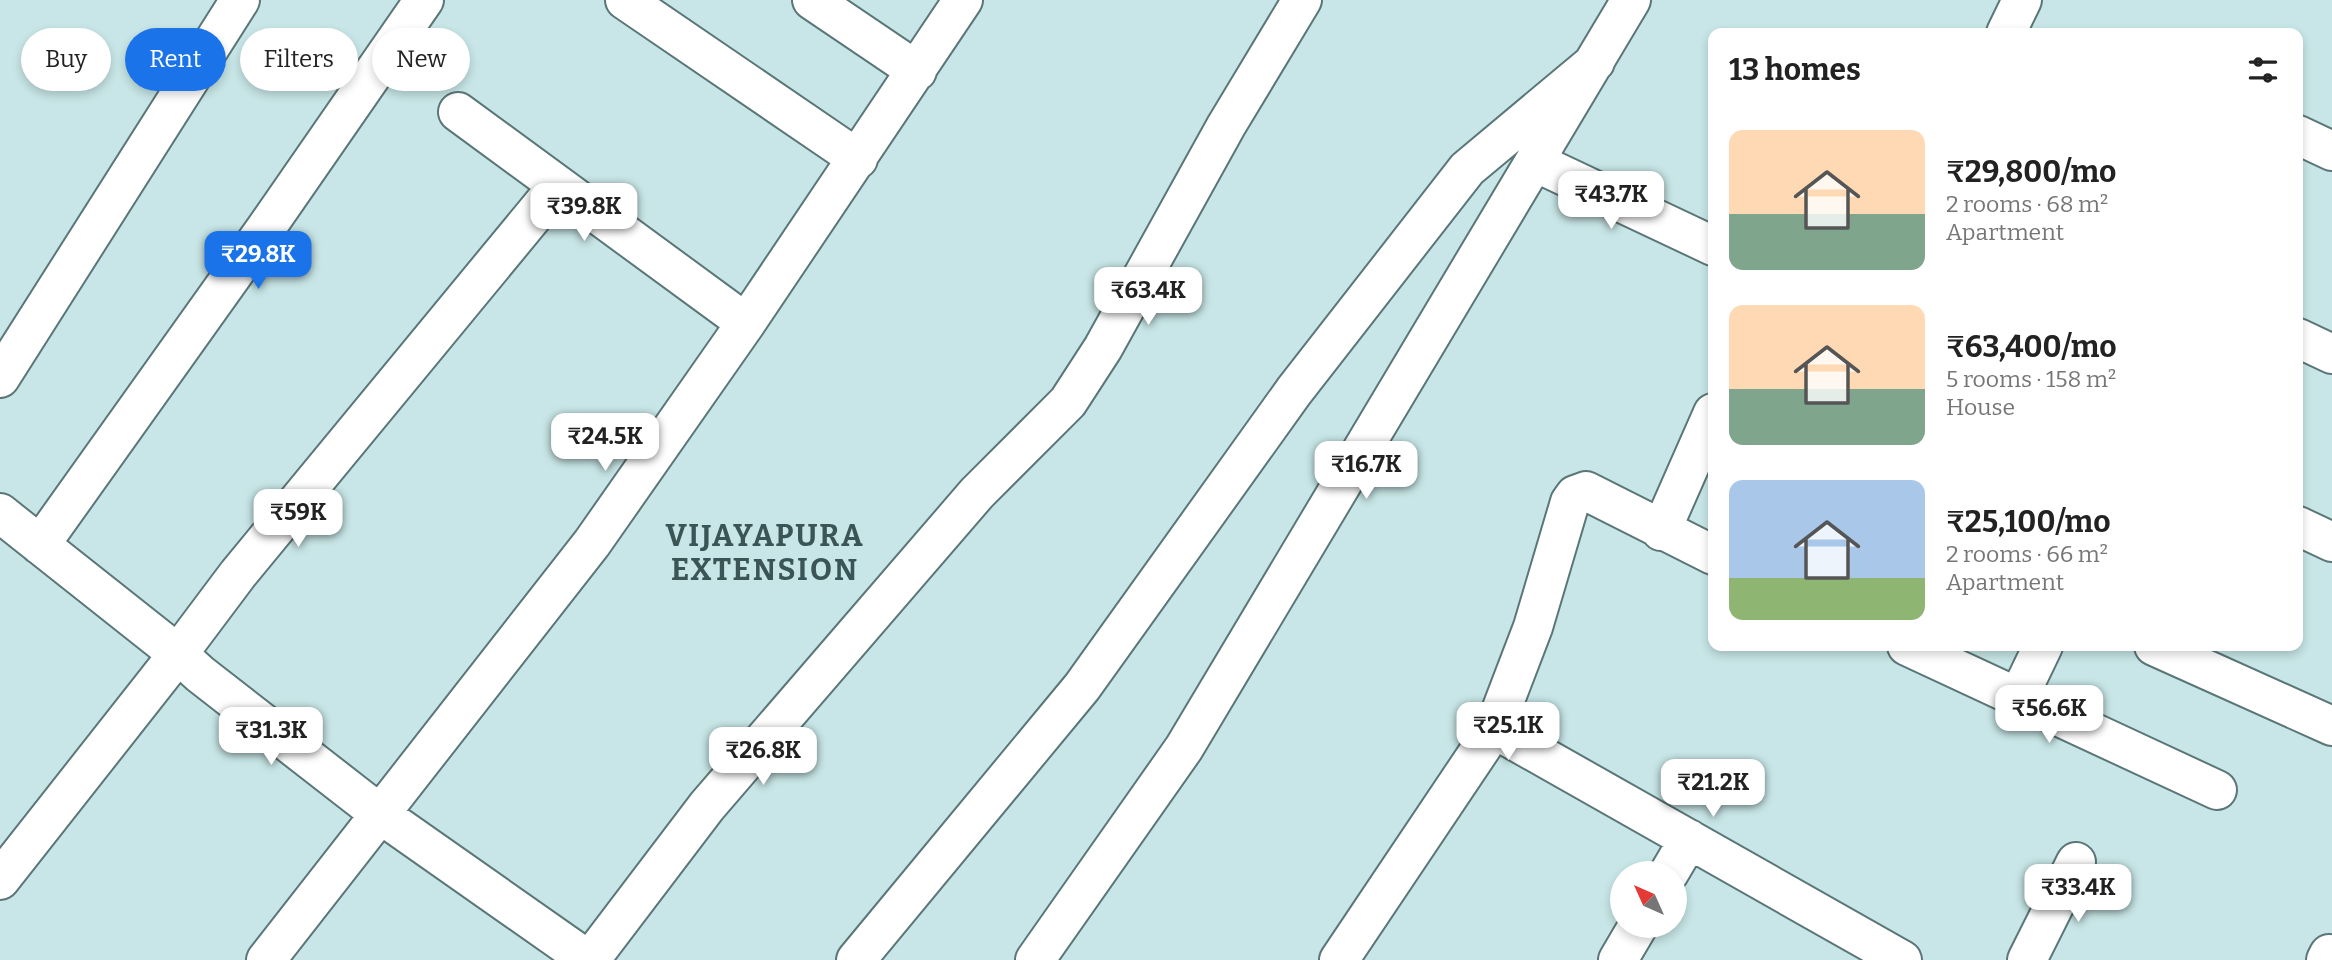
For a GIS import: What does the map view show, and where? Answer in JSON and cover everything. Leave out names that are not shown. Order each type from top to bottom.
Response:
[{"type":"street","points":[[0,378],[240,0]]},
{"type":"street","points":[[40,545],[266,228],[424,0]]},
{"type":"street","points":[[625,0],[858,159]]},
{"type":"street","points":[[812,0],[917,71]]},
{"type":"street","points":[[266,960],[592,543],[746,323],[963,0]]},
{"type":"street","points":[[0,513],[380,814],[589,960],[707,806],[977,494],[1068,402],[1103,348],[1226,126],[1302,0]]},
{"type":"street","points":[[1035,960],[1184,748],[1631,0]]},
{"type":"street","points":[[2008,28],[2022,0]]},
{"type":"street","points":[[856,960],[1082,687],[1294,391],[1467,169],[1595,62]]},
{"type":"street","points":[[458,112],[746,323]]},
{"type":"street","points":[[2303,137],[2332,150]]},
{"type":"street","points":[[1535,162],[1708,244]]},
{"type":"street","points":[[5,863],[557,187]]},
{"type":"street","points":[[2303,340],[2332,354]]},
{"type":"street","points":[[1661,531],[1708,424]]},
{"type":"street","points":[[1339,960],[1494,729],[1533,627],[1570,502],[1575,495],[1586,491],[1708,553]]},
{"type":"street","points":[[2303,528],[2332,542]]},
{"type":"street","points":[[1918,651],[2217,790]]},
{"type":"street","points":[[2018,698],[2041,651]]},
{"type":"street","points":[[2165,651],[2332,726]]},
{"type":"street","points":[[1494,729],[1902,960]]},
{"type":"street","points":[[1676,861],[1689,839]]},
{"type":"street","points":[[2027,960],[2076,862]]},
{"type":"street","points":[[1618,960],[1631,938]]},
{"type":"district","name":"VIJAYAPURA EXTENSION","points":[[765,553]]}]
